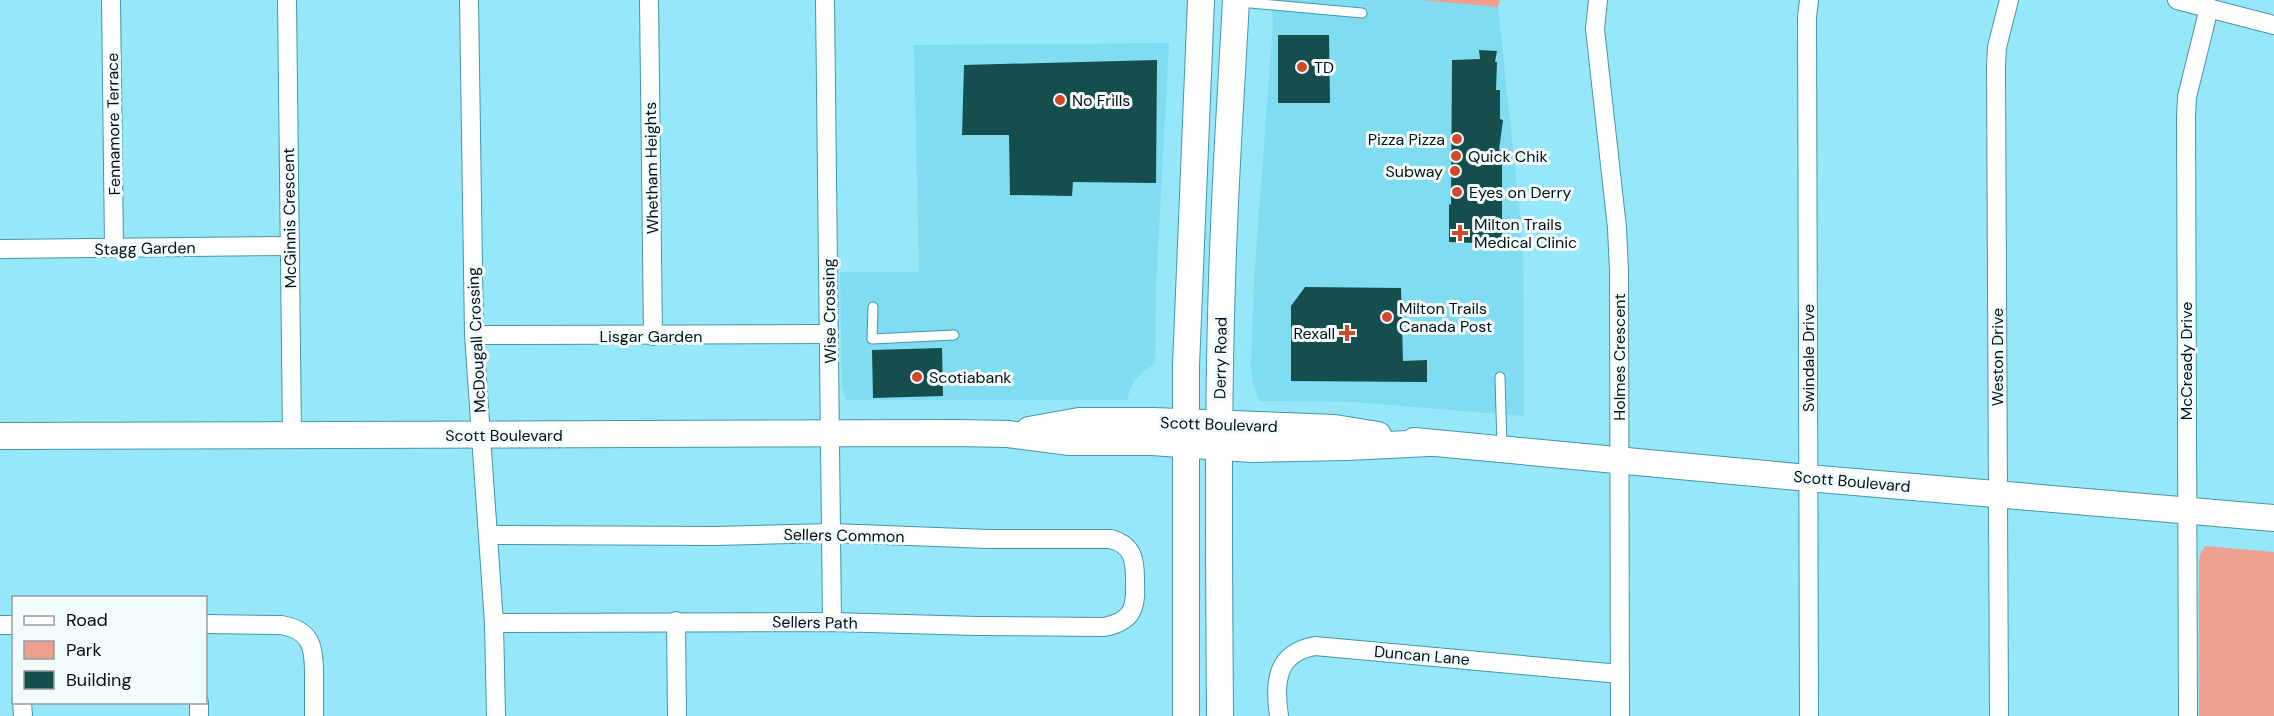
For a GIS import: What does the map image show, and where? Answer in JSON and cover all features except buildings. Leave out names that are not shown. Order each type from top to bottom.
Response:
[{"type":"street","name":"Fennamore Terrace","points":[[111,0],[114,248]]},
{"type":"street","name":"McGinnis Crescent","points":[[287,0],[292,435]]},
{"type":"street","name":"McDougall Crossing","points":[[468,0],[474,335],[494,623],[496,716]]},
{"type":"street","name":"Whetham Heights","points":[[649,0],[653,336]]},
{"type":"street","name":"Wise Crossing","points":[[825,0],[832,622]]},
{"type":"street","name":"Derry Road","points":[[1186,716],[1185,433],[1191,217],[1201,0]]},
{"type":"street","name":"Holmes Crescent","points":[[1598,0],[1595,29],[1618,249],[1620,716]]},
{"type":"street","name":"Swindale Drive","points":[[1809,0],[1807,16],[1809,716]]},
{"type":"street","name":"Weston Drive","points":[[1999,716],[1996,66],[2009,0]]},
{"type":"street","points":[[2178,0],[2274,25]]},
{"type":"street","name":"Derry Road","points":[[1220,716],[1219,435],[1224,225],[1236,1]]},
{"type":"street","name":"McCready Drive","points":[[2187,716],[2186,117],[2187,97],[2209,8]]},
{"type":"street","name":"Stagg Garden","points":[[0,249],[290,246]]},
{"type":"street","name":"Lisgar Garden","points":[[474,335],[829,334]]},
{"type":"street","name":"Scott Boulevard","points":[[0,436],[1008,434],[1078,420],[1219,435],[1252,448],[1429,443],[2274,518]]},
{"type":"street","name":"Sellers Common","points":[[488,535],[715,536],[832,533],[988,539],[1111,539],[1125,545],[1133,554],[1136,603],[1130,613]]},
{"type":"street","name":"Sellers Path","points":[[494,623],[832,622],[1104,627],[1123,621],[1130,613]]},
{"type":"street","points":[[676,621],[677,716]]},
{"type":"street","points":[[207,624],[281,625],[291,627],[306,636],[314,652],[314,716]]},
{"type":"street","name":"Duncan Lane","points":[[1279,716],[1278,681],[1284,664],[1294,653],[1315,646],[1620,674]]},
{"type":"lane","points":[[1236,1],[1362,13]]},
{"type":"lane","points":[[873,307],[872,339],[954,335]]},
{"type":"lane","points":[[1500,377],[1502,449]]},
{"type":"shaded area","points":[[1271,0],[1420,0],[1498,7],[1523,244],[1524,416],[1354,402],[1260,401],[1253,385],[1251,365],[1254,281],[1273,24]]},
{"type":"shaded area","points":[[1169,43],[1156,285],[1155,364],[1135,380],[1127,400],[846,400],[842,387],[840,272],[919,272],[914,45]]},
{"type":"green space","points":[[1420,0],[1500,0],[1498,7]]},
{"type":"green space","points":[[2205,546],[2274,552],[2274,716],[2199,716],[2199,563]]},
{"type":"place","name":"TD","points":[[1302,67]]},
{"type":"place","name":"No Frills","points":[[1060,100]]},
{"type":"place","name":"Pizza Pizza","points":[[1457,139]]},
{"type":"place","name":"Quick Chik","points":[[1456,156]]},
{"type":"place","name":"Subway","points":[[1455,171]]},
{"type":"place","name":"Eyes on Derry","points":[[1457,192]]},
{"type":"place","name":"Milton Trails Medical Clinic","points":[[1460,233]]},
{"type":"place","name":"Milton Trails Canada Post","points":[[1387,317]]},
{"type":"place","name":"Rexall","points":[[1347,333]]},
{"type":"place","name":"Scotiabank","points":[[917,377]]}]
